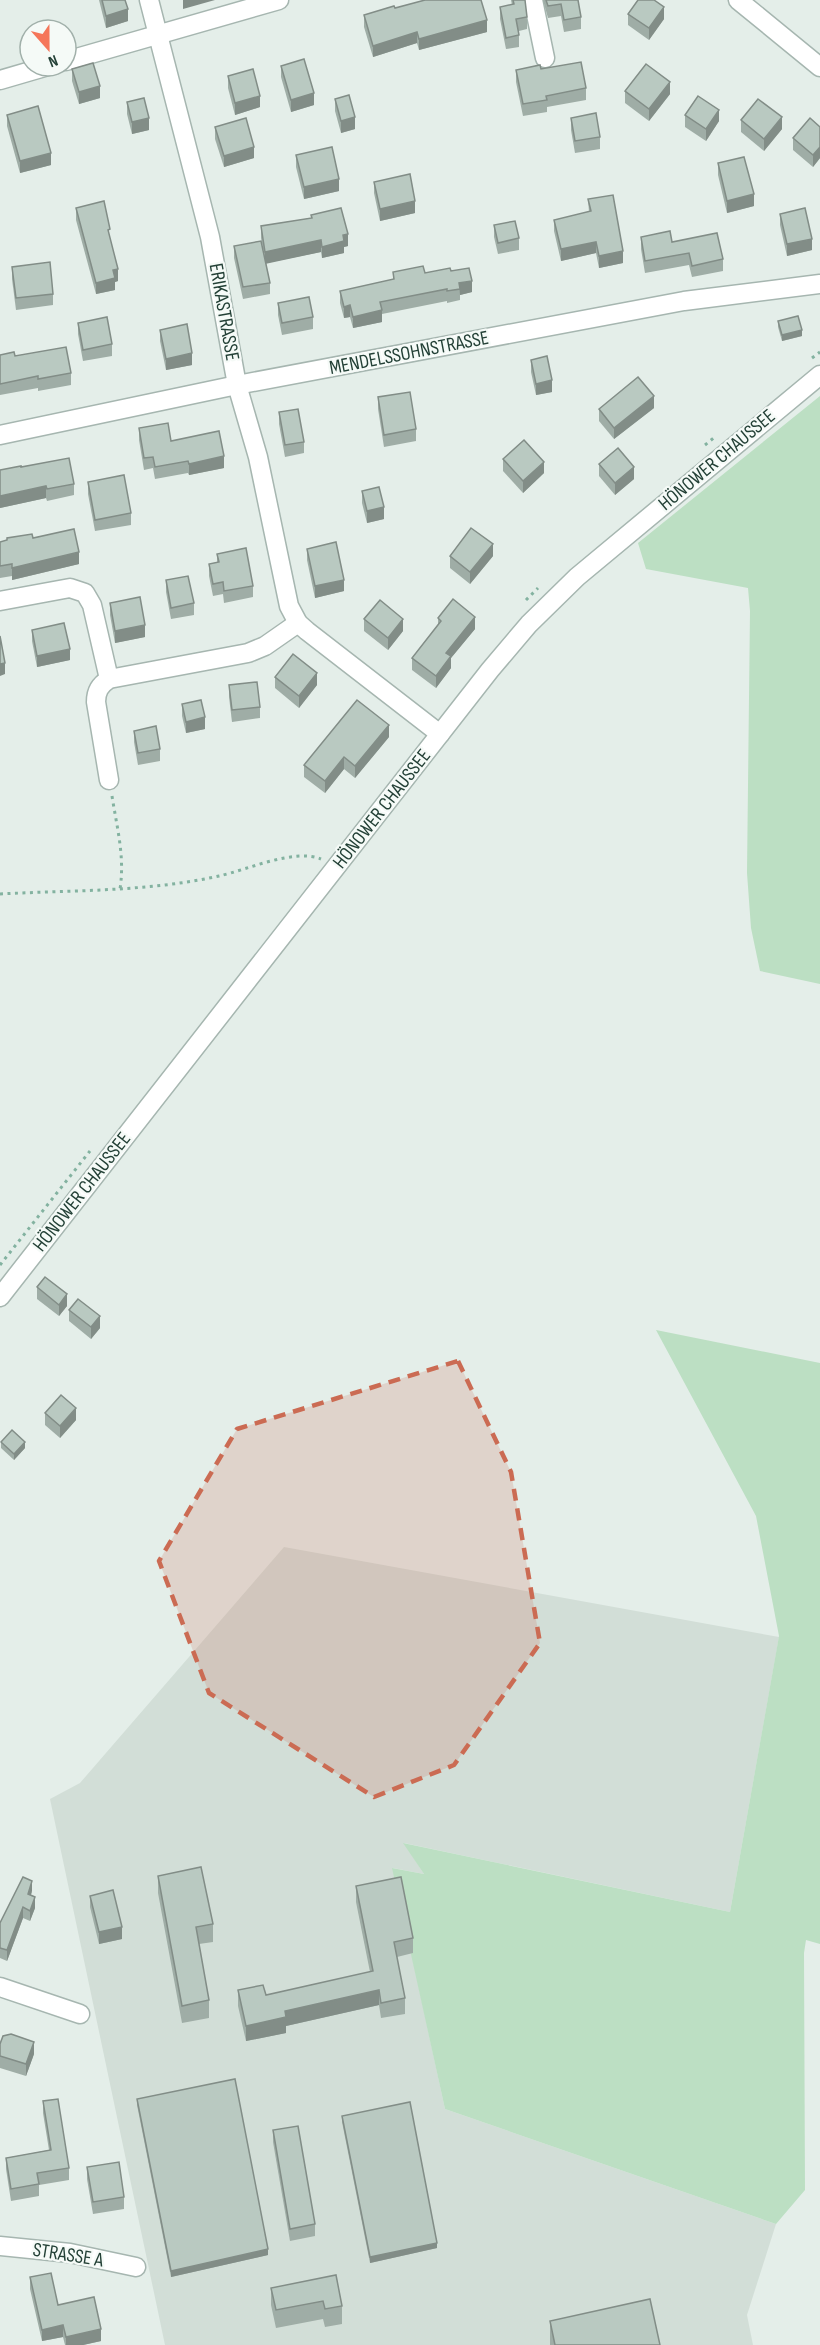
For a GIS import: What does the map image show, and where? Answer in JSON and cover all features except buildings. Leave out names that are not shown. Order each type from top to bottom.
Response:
[{"type":"street","name":"ERIKASTRASSE","points":[[149,0],[210,237],[237,385],[258,457],[289,606],[298,623],[342,660],[440,734]]},
{"type":"street","points":[[78,58],[279,0]]},
{"type":"street","points":[[533,0],[545,58]]},
{"type":"street","points":[[738,0],[820,67]]},
{"type":"street","points":[[0,80],[18,75]]},
{"type":"street","name":"MENDELSSOHNSTRASSE","points":[[0,435],[237,385],[684,301],[820,284]]},
{"type":"street","name":"HÖNOWER CHAUSSEE","points":[[0,1297],[440,734],[529,624],[577,577],[820,375]]},
{"type":"street","points":[[0,601],[70,588],[85,593],[92,605],[109,679]]},
{"type":"street","points":[[109,780],[96,696],[102,684],[109,679],[248,653],[265,646],[298,623]]},
{"type":"street","points":[[0,1987],[80,2014]]},
{"type":"street","name":"STRASSE A","points":[[0,2246],[70,2253],[135,2267]]},
{"type":"path","points":[[109,780],[123,853],[120,889]]},
{"type":"path","points":[[0,894],[174,885],[220,876],[279,859],[319,858],[336,869]]},
{"type":"highlighted area","points":[[458,1361],[511,1472],[540,1643],[454,1765],[374,1797],[209,1693],[159,1561],[237,1429]]},
{"type":"shaded area","points":[[284,1547],[779,1637],[730,1912],[404,1843],[424,1874],[393,1868],[445,2109],[776,2224],[747,2315],[753,2345],[165,2345],[50,1799],[80,1783]]},
{"type":"green space","points":[[820,396],[820,984],[760,971],[751,928],[747,873],[750,611],[748,588],[646,569],[638,543]]},
{"type":"green space","points":[[656,1330],[820,1363],[820,1944],[806,1940],[804,1953],[805,2190],[776,2224],[445,2109],[392,1868],[424,1874],[403,1843],[730,1912],[779,1636],[756,1516]]}]
